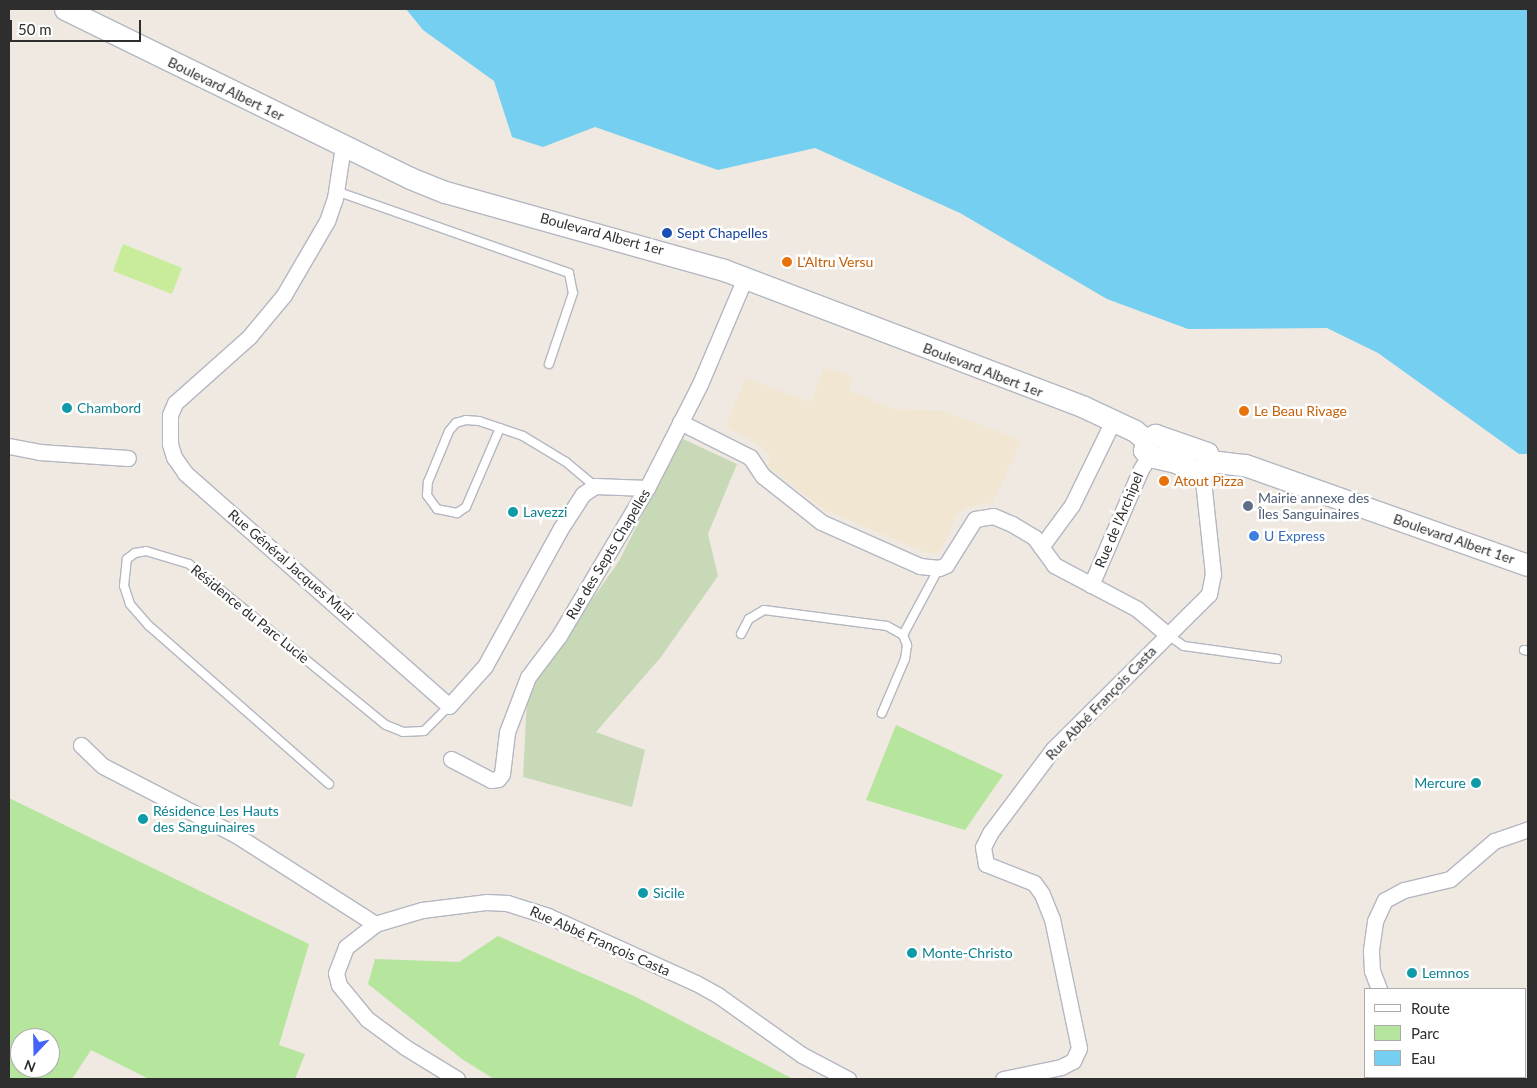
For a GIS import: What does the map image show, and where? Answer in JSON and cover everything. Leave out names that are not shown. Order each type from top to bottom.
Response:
[{"type":"main road","name":"Boulevard Albert 1er","points":[[65,9],[343,146],[445,192],[669,252],[745,278],[1113,421],[1135,431],[1148,449]]},
{"type":"main road","points":[[1148,449],[1155,435],[1164,436],[1207,453],[1206,466]]},
{"type":"main road","name":"Boulevard Albert 1er","points":[[1206,466],[1246,465],[1528,565]]},
{"type":"street","name":"Rue Général Jacques Muzi","points":[[343,146],[336,191],[319,237],[284,295],[249,336],[184,392],[175,403],[170,423],[174,457],[185,472],[449,706]]},
{"type":"street","name":"Rue des Septs Chapelles","points":[[451,759],[492,780],[498,779],[502,774],[507,732],[528,677],[559,636],[647,488],[680,422],[745,278]]},
{"type":"street","points":[[1041,547],[1072,505],[1113,421]]},
{"type":"street","points":[[680,422],[750,457],[763,476],[821,522],[920,566],[938,568],[951,560],[969,525],[985,515],[1027,531],[1054,565],[1136,609],[1168,635],[1209,594],[1212,584],[1203,494],[1206,466]]},
{"type":"street","points":[[9,446],[39,452],[128,458]]},
{"type":"street","name":"Rue de l'Archipel","points":[[1091,585],[1148,449]]},
{"type":"street","points":[[449,706],[485,666],[574,506],[595,486],[647,488]]},
{"type":"street","name":"Rue Abbé François Casta","points":[[1003,1079],[1061,1067],[1073,1061],[1079,1048],[1052,919],[1042,894],[1034,883],[986,864],[983,847],[990,833],[1053,749],[1168,635]]},
{"type":"street","points":[[81,745],[103,766],[236,835],[375,924]]},
{"type":"street","points":[[1379,988],[1372,971],[1371,950],[1375,921],[1385,900],[1404,890],[1450,879],[1494,841],[1528,829]]},
{"type":"street","name":"Rue Abbé François Casta","points":[[457,1079],[405,1048],[367,1019],[338,985],[336,973],[346,947],[375,924],[422,910],[459,904],[500,903],[527,908],[696,983],[719,996],[802,1055],[848,1079]]},
{"type":"lane","points":[[336,191],[569,273],[573,293],[549,364]]},
{"type":"lane","points":[[500,428],[466,507],[457,513],[437,509],[427,495],[428,482],[453,427],[466,420],[500,428],[540,445],[595,486]]},
{"type":"lane","name":"Résidence du Parc Lucie","points":[[329,784],[149,626],[130,604],[124,586],[127,559],[135,553],[146,551],[189,564],[386,725],[403,732],[424,731],[449,706]]},
{"type":"lane","points":[[903,635],[938,568]]},
{"type":"lane","points":[[741,634],[749,619],[764,610],[887,626],[903,635],[907,645],[905,659],[882,713]]},
{"type":"lane","points":[[1168,635],[1184,646],[1277,659]]},
{"type":"shaded area","points":[[824,368],[853,376],[849,391],[895,409],[939,410],[1022,440],[993,502],[968,507],[957,514],[945,543],[938,553],[927,553],[827,511],[768,467],[770,455],[757,444],[726,426],[745,378],[811,402]]},
{"type":"green space","points":[[123,244],[182,268],[172,294],[113,271]]},
{"type":"green space","points":[[681,438],[737,464],[708,534],[718,576],[661,657],[596,732],[645,750],[632,807],[523,777],[527,699],[538,677],[619,561]]},
{"type":"green space","points":[[896,725],[1003,775],[965,830],[866,800]]},
{"type":"green space","points":[[9,798],[309,944],[279,1045],[305,1054],[295,1079],[149,1079],[91,1050],[72,1079],[9,1079]]},
{"type":"green space","points":[[498,936],[634,996],[793,1079],[494,1079],[462,1059],[368,984],[375,959],[459,962]]},
{"type":"water","points":[[406,9],[1528,9],[1528,454],[1519,454],[1378,353],[1327,328],[1188,329],[1107,299],[960,213],[815,148],[718,170],[595,127],[543,147],[512,137],[494,81],[423,30]]},
{"type":"place","name":"Sept Chapelles","points":[[667,233]]},
{"type":"place","name":"L'Altru Versu","points":[[787,262]]},
{"type":"place","name":"Chambord","points":[[67,408]]},
{"type":"place","name":"Le Beau Rivage","points":[[1244,411]]},
{"type":"place","name":"Atout Pizza","points":[[1164,481]]},
{"type":"place","name":"Mairie annexe des Îles Sanguinaires","points":[[1248,506]]},
{"type":"place","name":"Lavezzi","points":[[513,512]]},
{"type":"place","name":"U Express","points":[[1254,536]]},
{"type":"place","name":"Mercure","points":[[1476,783]]},
{"type":"place","name":"Résidence Les Hauts des Sanguinaires","points":[[143,819]]},
{"type":"place","name":"Sicile","points":[[643,893]]},
{"type":"place","name":"Monte-Christo","points":[[912,953]]},
{"type":"place","name":"Lemnos","points":[[1412,973]]}]
